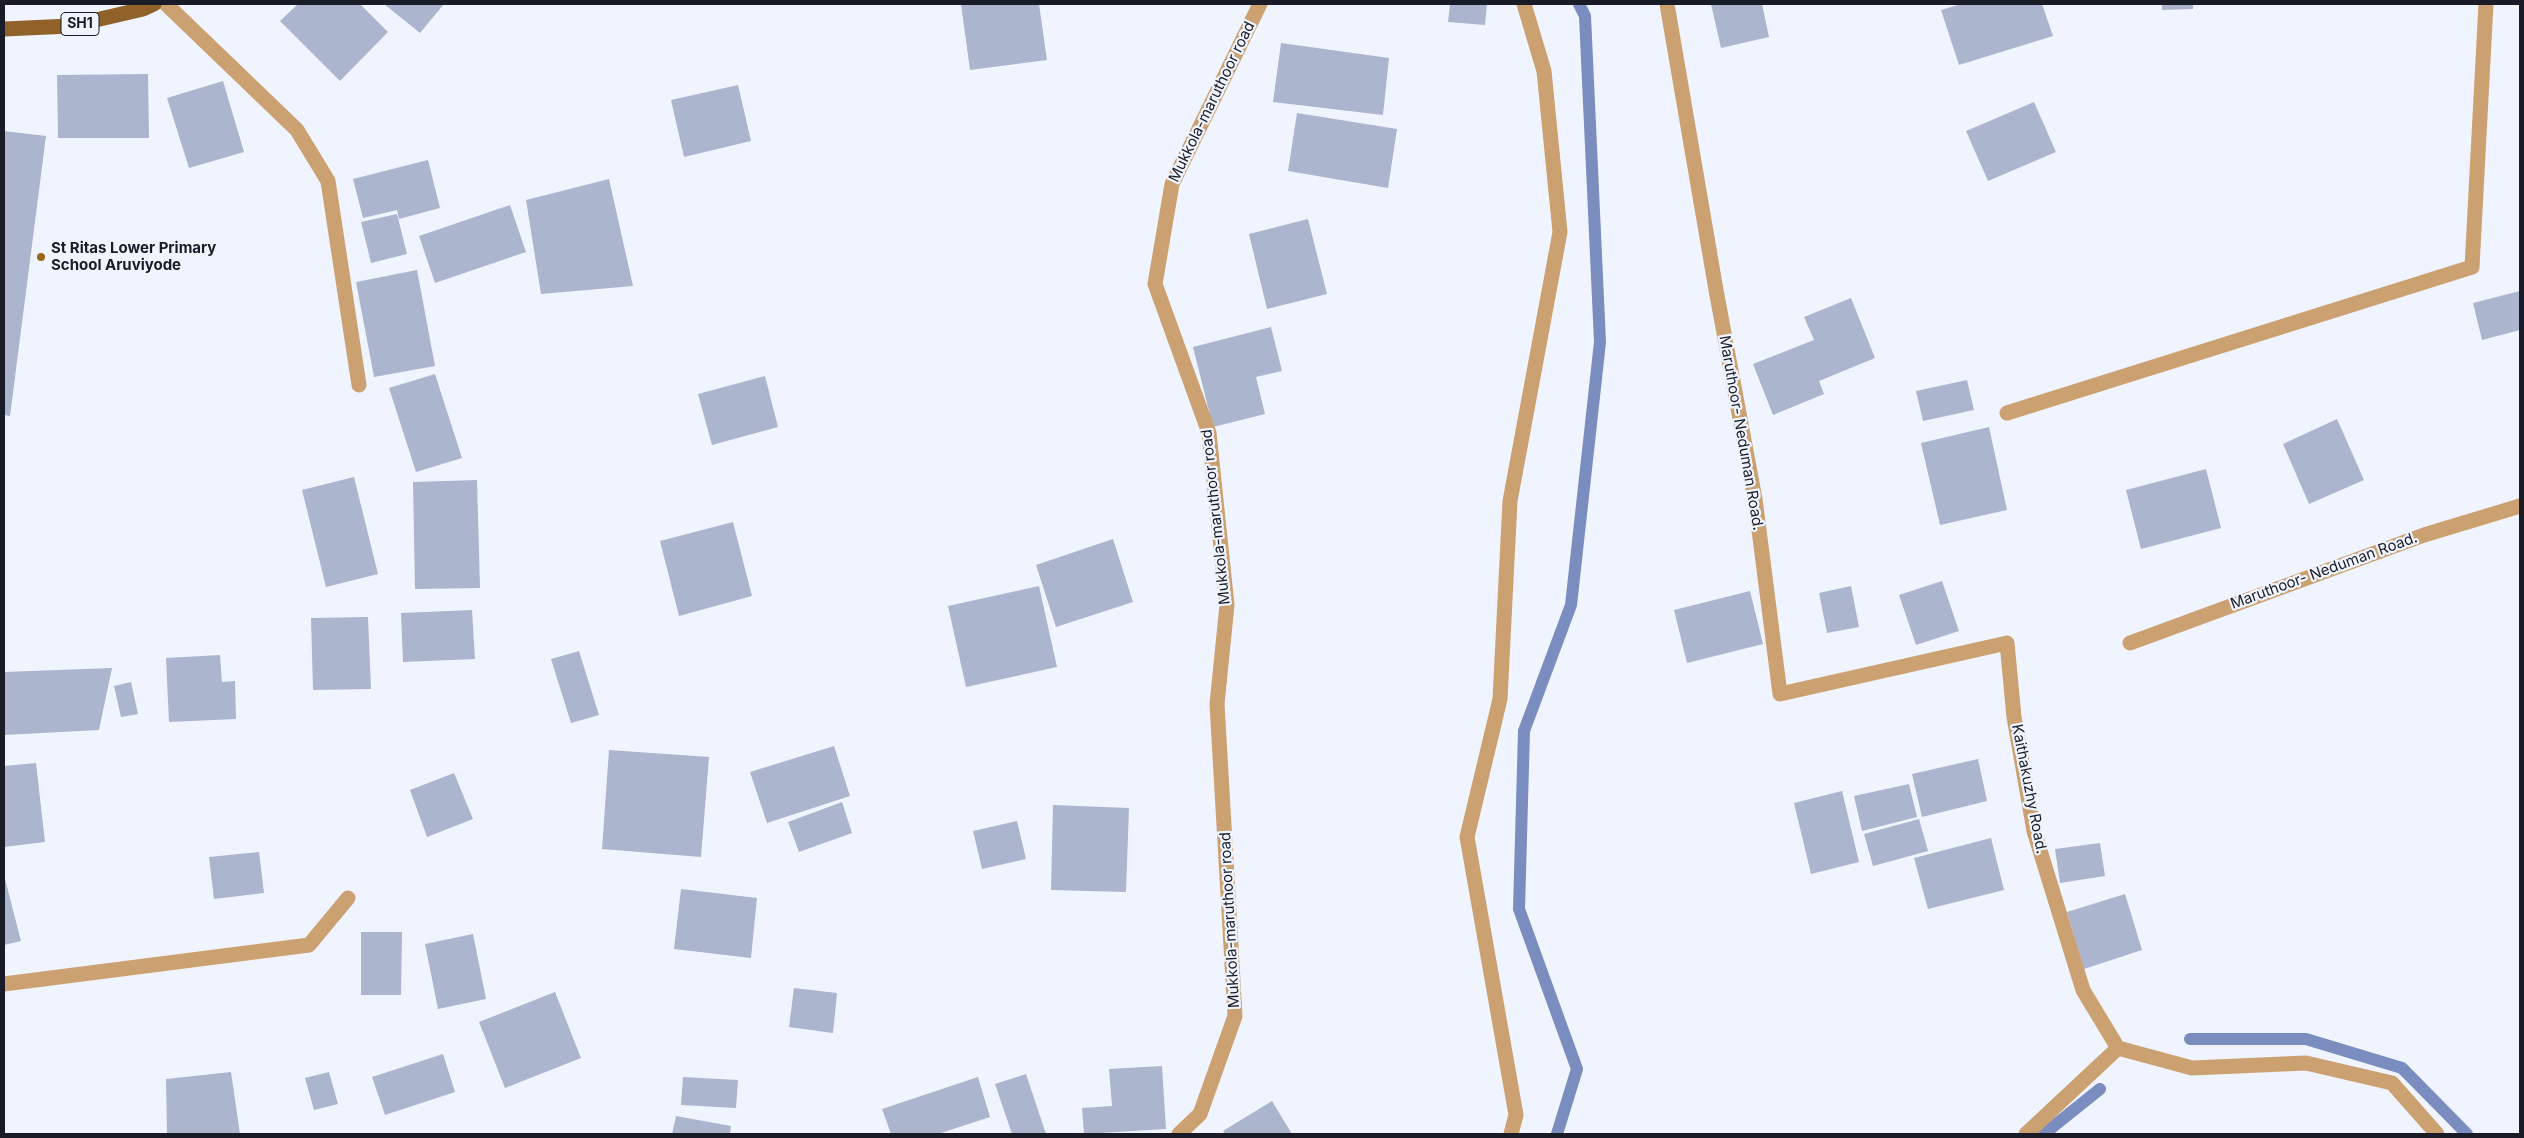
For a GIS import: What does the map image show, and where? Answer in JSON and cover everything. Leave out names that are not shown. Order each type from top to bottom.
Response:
[{"type":"main road","name":"SH1","points":[[4,29],[70,26],[143,9],[154,4]]},
{"type":"street","points":[[166,4],[297,130],[328,181],[359,386]]},
{"type":"street","name":"Mukkola-maruthoor road","points":[[1178,1134],[1200,1114],[1235,1016],[1217,704],[1227,605],[1209,433],[1154,284],[1172,184],[1260,4]]},
{"type":"street","points":[[1511,1134],[1516,1115],[1467,837],[1500,699],[1510,502],[1560,232],[1544,71],[1524,4]]},
{"type":"street","name":"Maruthoor- Neduman Road.","points":[[1667,4],[1716,290],[1755,499],[1780,694],[2007,643]]},
{"type":"street","points":[[2007,413],[2472,268],[2486,4]]},
{"type":"street","name":"Maruthoor- Neduman Road.","points":[[2130,643],[2424,535],[2520,506]]},
{"type":"street","name":"Kaithakuzhy Road.","points":[[2007,643],[2014,717],[2034,831],[2083,990],[2118,1048]]},
{"type":"street","points":[[4,984],[309,945],[348,898]]},
{"type":"street","points":[[2026,1134],[2118,1048],[2192,1068],[2306,1063],[2392,1083],[2437,1134]]},
{"type":"building","points":[[298,4],[360,4],[388,32],[340,81],[280,21]]},
{"type":"building","points":[[384,4],[444,4],[420,33]]},
{"type":"building","points":[[961,4],[1039,4],[1047,60],[970,70]]},
{"type":"building","points":[[1450,4],[1487,4],[1485,25],[1448,22]]},
{"type":"building","points":[[1711,4],[1762,4],[1769,37],[1721,48]]},
{"type":"building","points":[[1961,4],[2042,4],[2053,36],[1959,65],[1941,10]]},
{"type":"building","points":[[2162,4],[2193,4],[2193,9],[2162,10]]},
{"type":"building","points":[[1281,43],[1389,58],[1383,115],[1273,102]]},
{"type":"building","points":[[148,74],[149,138],[58,138],[57,75]]},
{"type":"building","points":[[223,81],[244,152],[189,168],[167,98]]},
{"type":"building","points":[[738,85],[751,141],[684,157],[671,100]]},
{"type":"building","points":[[2034,102],[2056,152],[1988,181],[1966,131]]},
{"type":"building","points":[[1297,113],[1397,129],[1388,188],[1288,171]]},
{"type":"building","name":"St Ritas Lower Primary School Aruviyode","points":[[4,131],[46,136],[10,416],[4,415]]},
{"type":"building","points":[[428,160],[440,208],[399,219],[397,210],[363,218],[353,179]]},
{"type":"building","points":[[609,179],[633,286],[541,294],[526,200]]},
{"type":"building","points":[[510,205],[526,252],[435,283],[419,236]]},
{"type":"building","points":[[397,214],[407,254],[371,263],[361,222]]},
{"type":"building","points":[[1308,219],[1327,294],[1267,309],[1249,234]]},
{"type":"building","points":[[417,270],[435,366],[374,377],[356,282]]},
{"type":"building","points":[[2520,291],[2520,330],[2482,340],[2473,303]]},
{"type":"building","points":[[1851,298],[1875,358],[1819,381],[1824,394],[1773,415],[1753,364],[1814,340],[1804,317]]},
{"type":"building","points":[[1271,327],[1282,371],[1256,377],[1265,414],[1213,427],[1193,347]]},
{"type":"building","points":[[435,374],[462,458],[416,472],[389,388]]},
{"type":"building","points":[[765,376],[778,427],[712,445],[698,394]]},
{"type":"building","points":[[1967,380],[1974,410],[1923,421],[1916,391]]},
{"type":"building","points":[[2337,419],[2364,480],[2309,504],[2283,444]]},
{"type":"building","points":[[1989,427],[2007,510],[1940,525],[1921,443]]},
{"type":"building","points":[[2206,469],[2221,528],[2141,549],[2126,490]]},
{"type":"building","points":[[354,477],[378,574],[326,587],[302,490]]},
{"type":"building","points":[[477,480],[480,588],[415,589],[413,482]]},
{"type":"building","points":[[733,522],[752,596],[679,616],[660,541]]},
{"type":"building","points":[[1113,539],[1133,602],[1056,627],[1036,565]]},
{"type":"building","points":[[1942,581],[1959,631],[1916,645],[1899,595]]},
{"type":"building","points":[[1039,586],[1057,667],[966,687],[948,606]]},
{"type":"building","points":[[1851,586],[1859,627],[1827,633],[1819,593]]},
{"type":"building","points":[[1750,591],[1763,644],[1687,663],[1674,610]]},
{"type":"building","points":[[472,610],[475,659],[403,662],[401,613]]},
{"type":"building","points":[[368,617],[371,689],[313,690],[311,618]]},
{"type":"building","points":[[579,651],[599,715],[571,723],[551,659]]},
{"type":"building","points":[[220,655],[222,682],[235,681],[236,719],[169,722],[166,658]]},
{"type":"building","points":[[112,668],[99,730],[4,735],[4,672]]},
{"type":"building","points":[[131,682],[138,714],[121,717],[114,686]]},
{"type":"building","points":[[834,746],[850,796],[767,823],[750,772]]},
{"type":"building","points":[[609,750],[709,757],[701,857],[602,849]]},
{"type":"building","points":[[1978,759],[1987,801],[1922,817],[1912,774]]},
{"type":"building","points":[[36,763],[45,842],[4,847],[4,766]]},
{"type":"building","points":[[454,773],[473,819],[427,837],[410,790]]},
{"type":"building","points":[[1909,784],[1917,817],[1862,831],[1854,796]]},
{"type":"building","points":[[1842,791],[1859,862],[1811,874],[1794,803]]},
{"type":"building","points":[[842,802],[852,833],[799,852],[788,822]]},
{"type":"building","points":[[1053,805],[1129,808],[1126,892],[1051,890]]},
{"type":"building","points":[[1919,819],[1928,851],[1873,866],[1864,834]]},
{"type":"building","points":[[1017,821],[1026,859],[982,869],[973,831]]},
{"type":"building","points":[[1991,838],[2004,890],[1928,909],[1914,858]]},
{"type":"building","points":[[2100,843],[2105,876],[2060,883],[2055,849]]},
{"type":"building","points":[[259,852],[264,893],[214,899],[209,857]]},
{"type":"building","points":[[4,875],[21,941],[4,945]]},
{"type":"building","points":[[681,889],[757,898],[751,958],[674,949]]},
{"type":"building","points":[[2125,894],[2142,950],[2084,969],[2067,912]]},
{"type":"building","points":[[361,932],[402,932],[401,995],[361,995]]},
{"type":"building","points":[[473,934],[486,999],[438,1009],[425,944]]},
{"type":"building","points":[[794,988],[837,993],[833,1033],[789,1027]]},
{"type":"building","points":[[555,992],[581,1058],[505,1088],[479,1022]]},
{"type":"building","points":[[443,1054],[455,1092],[385,1115],[372,1077]]},
{"type":"building","points":[[1162,1066],[1166,1129],[1084,1134],[1082,1108],[1112,1106],[1109,1069]]},
{"type":"building","points":[[231,1072],[240,1134],[167,1134],[166,1079]]},
{"type":"building","points":[[329,1072],[338,1104],[314,1110],[305,1078]]},
{"type":"building","points":[[1026,1074],[1046,1134],[1012,1134],[995,1084]]},
{"type":"building","points":[[683,1077],[738,1080],[736,1108],[681,1105]]},
{"type":"building","points":[[978,1077],[990,1117],[938,1134],[891,1134],[882,1109]]},
{"type":"building","points":[[1272,1101],[1292,1134],[1225,1134],[1223,1131]]},
{"type":"building","points":[[676,1116],[731,1126],[730,1134],[672,1134]]},
{"type":"waterway","points":[[1557,1134],[1577,1069],[1519,909],[1524,731],[1571,605],[1600,342],[1585,16],[1579,4]]},
{"type":"waterway","points":[[2190,1039],[2306,1039],[2402,1068],[2467,1134]]},
{"type":"waterway","points":[[2044,1134],[2100,1089]]},
{"type":"place","name":"St Ritas Lower Primary School Aruviyode","points":[[41,257]]}]
